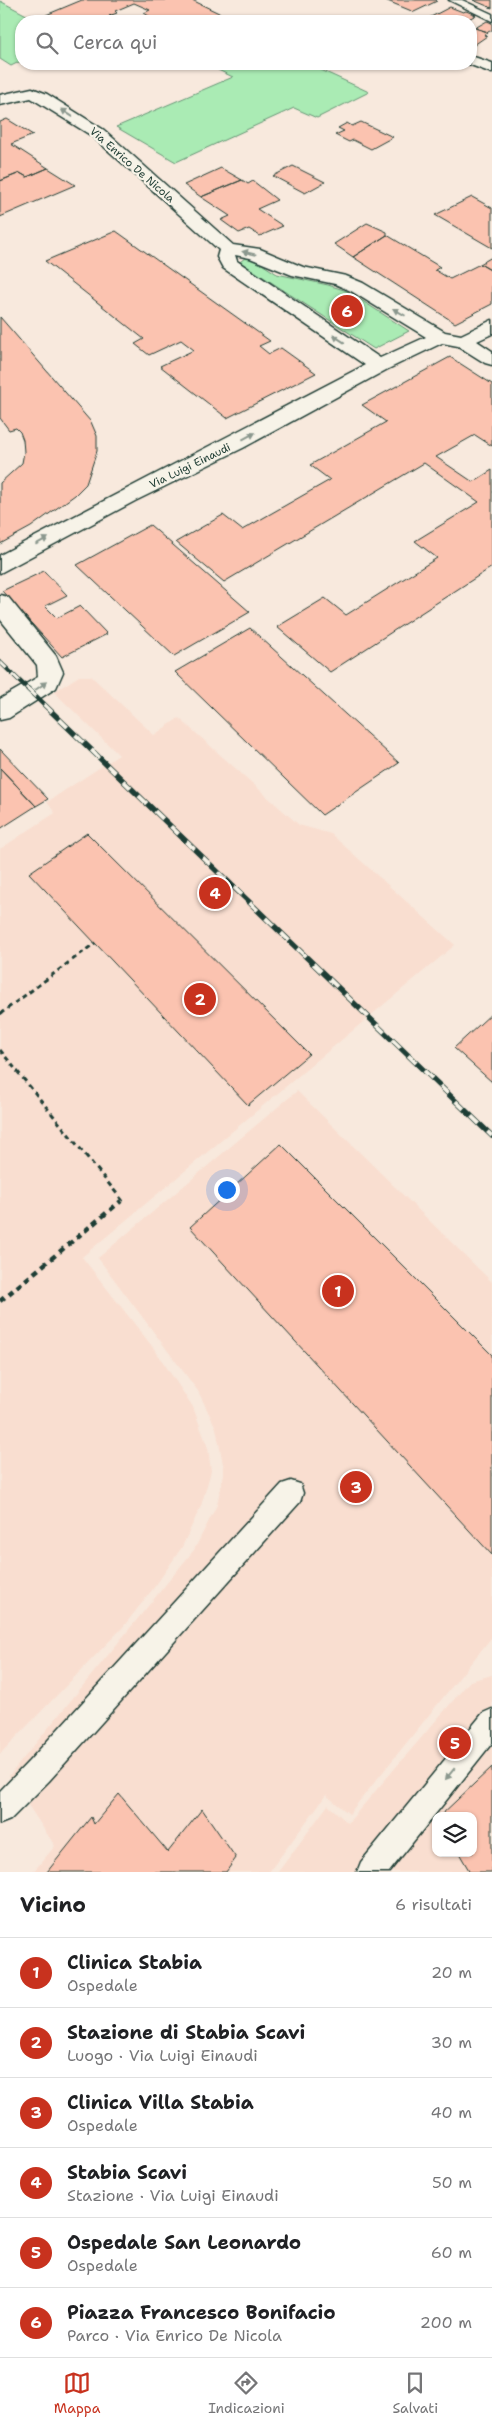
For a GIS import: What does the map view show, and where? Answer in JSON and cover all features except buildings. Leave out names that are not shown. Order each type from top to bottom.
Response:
[{"type":"street","points":[[477,62],[492,69]]},
{"type":"street","name":"Via Enrico De Nicola","points":[[0,100],[32,93],[42,97],[98,133],[228,249],[226,257],[229,264],[379,366]]},
{"type":"street","points":[[228,249],[254,253],[298,271],[340,280],[357,287],[440,337],[464,341],[492,359]]},
{"type":"street","points":[[464,341],[492,326]]},
{"type":"street","name":"Via Luigi Einaudi","points":[[0,565],[44,540],[236,443],[379,366],[440,337]]},
{"type":"street","points":[[0,603],[48,662],[51,672],[48,682],[0,711]]},
{"type":"lane","points":[[454,0],[492,18]]},
{"type":"lane","points":[[0,1810],[39,1771],[291,1493]]},
{"type":"lane","points":[[371,1872],[492,1722]]},
{"type":"path","points":[[0,1014],[95,943]]},
{"type":"path","points":[[0,1050],[122,1200],[0,1301]]},
{"type":"shaded area","points":[[79,676],[91,676],[154,735],[179,718],[299,825],[331,834],[455,945],[82,1257],[155,1350],[193,1407],[208,1448],[211,1471],[201,1506],[182,1547],[156,1585],[123,1627],[0,1754],[0,849],[55,813],[47,802],[119,755],[54,692]]},
{"type":"shaded area","points":[[297,1091],[492,1282],[492,1637],[349,1814],[326,1795],[269,1872],[33,1872],[55,1846],[9,1776],[194,1550],[217,1505],[224,1469],[216,1428],[198,1391],[98,1258]]},
{"type":"shaded area","points":[[492,1675],[492,1872],[278,1872],[328,1805],[348,1823],[470,1681]]},
{"type":"green space","points":[[0,1],[27,15],[15,15],[15,64],[11,66],[0,59]]},
{"type":"green space","points":[[218,70],[321,70],[369,92],[317,118],[294,108],[176,162],[116,127],[233,77]]},
{"type":"green space","points":[[246,257],[251,257],[277,274],[347,291],[409,331],[374,349],[240,262]]},
{"type":"railway","points":[[0,662],[29,690]]},
{"type":"railway","points":[[28,689],[492,1136]]},
{"type":"place","name":"Piazza Francesco Bonifacio","points":[[347,311]]},
{"type":"place","name":"Stabia Scavi","points":[[215,893]]},
{"type":"place","name":"Stazione di Stabia Scavi","points":[[200,999]]},
{"type":"place","name":"Clinica Stabia","points":[[338,1291]]},
{"type":"place","name":"Clinica Villa Stabia","points":[[356,1487]]},
{"type":"place","name":"Ospedale San Leonardo","points":[[455,1743]]}]
